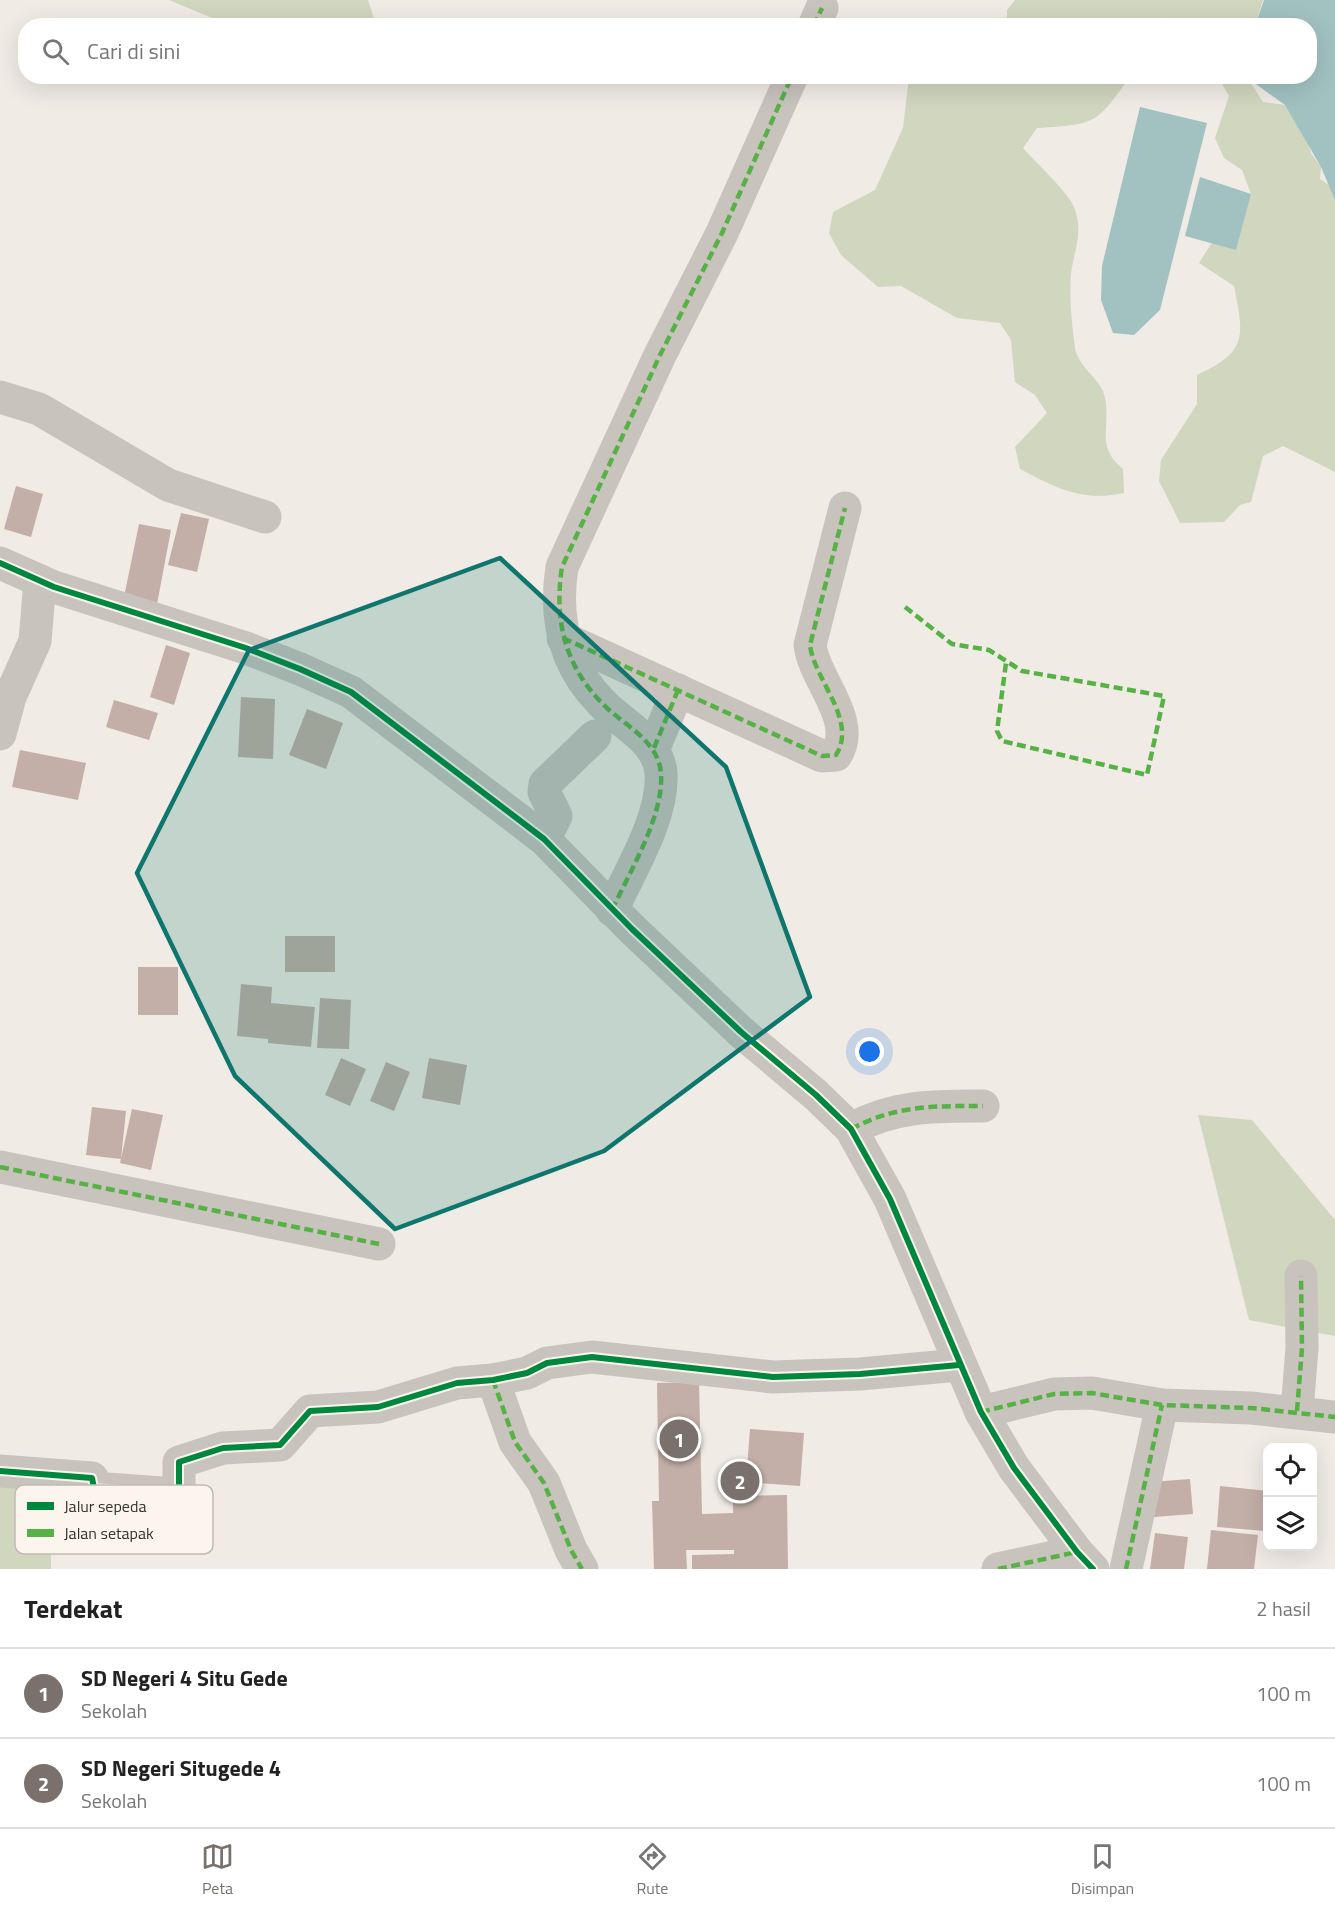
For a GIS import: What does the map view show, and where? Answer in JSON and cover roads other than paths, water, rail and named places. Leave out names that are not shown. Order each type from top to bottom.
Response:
[{"type":"street","points":[[612,910],[658,807],[661,771],[654,748],[602,703],[591,690],[563,638],[558,618],[557,597],[562,567],[660,355],[722,233],[788,84]]},
{"type":"street","points":[[0,397],[39,409],[168,485],[265,517]]},
{"type":"street","points":[[563,638],[822,756],[836,755],[843,735],[828,691],[812,661],[810,645],[845,508]]},
{"type":"street","points":[[0,563],[40,581],[246,648],[351,692],[544,839],[612,910],[741,1032],[816,1095],[851,1129],[890,1199],[981,1412],[1014,1468],[1085,1561]]},
{"type":"street","points":[[0,734],[10,697],[35,641],[40,581]]},
{"type":"street","points":[[654,748],[678,690]]},
{"type":"street","points":[[544,839],[556,816],[544,792],[545,784],[595,736]]},
{"type":"street","points":[[851,1129],[873,1117],[920,1106],[983,1106]]},
{"type":"street","points":[[0,1167],[379,1244]]},
{"type":"street","points":[[1297,1411],[1302,1348],[1301,1276]]},
{"type":"street","points":[[179,1485],[179,1462],[223,1448],[280,1445],[310,1411],[378,1407],[457,1383],[493,1380],[527,1373],[547,1363],[592,1357],[773,1377],[860,1374],[959,1365]]},
{"type":"street","points":[[493,1380],[515,1442],[544,1483],[571,1550],[582,1569]]},
{"type":"street","points":[[981,1412],[1054,1394],[1092,1393],[1162,1405],[1297,1411],[1335,1417]]},
{"type":"street","points":[[1126,1569],[1162,1405]]},
{"type":"street","points":[[0,1471],[92,1478],[93,1485]]},
{"type":"street","points":[[998,1569],[1085,1561]]},
{"type":"water","points":[[1264,0],[1335,0],[1335,200],[1321,167],[1285,105],[1256,84],[1317,84],[1317,18],[1258,17]]},
{"type":"water","points":[[1140,107],[1207,123],[1160,310],[1134,335],[1113,333],[1101,300],[1102,266]]},
{"type":"water","points":[[1200,177],[1251,194],[1236,250],[1185,236]]},
{"type":"place","name":"SD Negeri 4 Situ Gede","points":[[679,1439]]},
{"type":"place","name":"SD Negeri Situgede 4","points":[[740,1481]]}]
